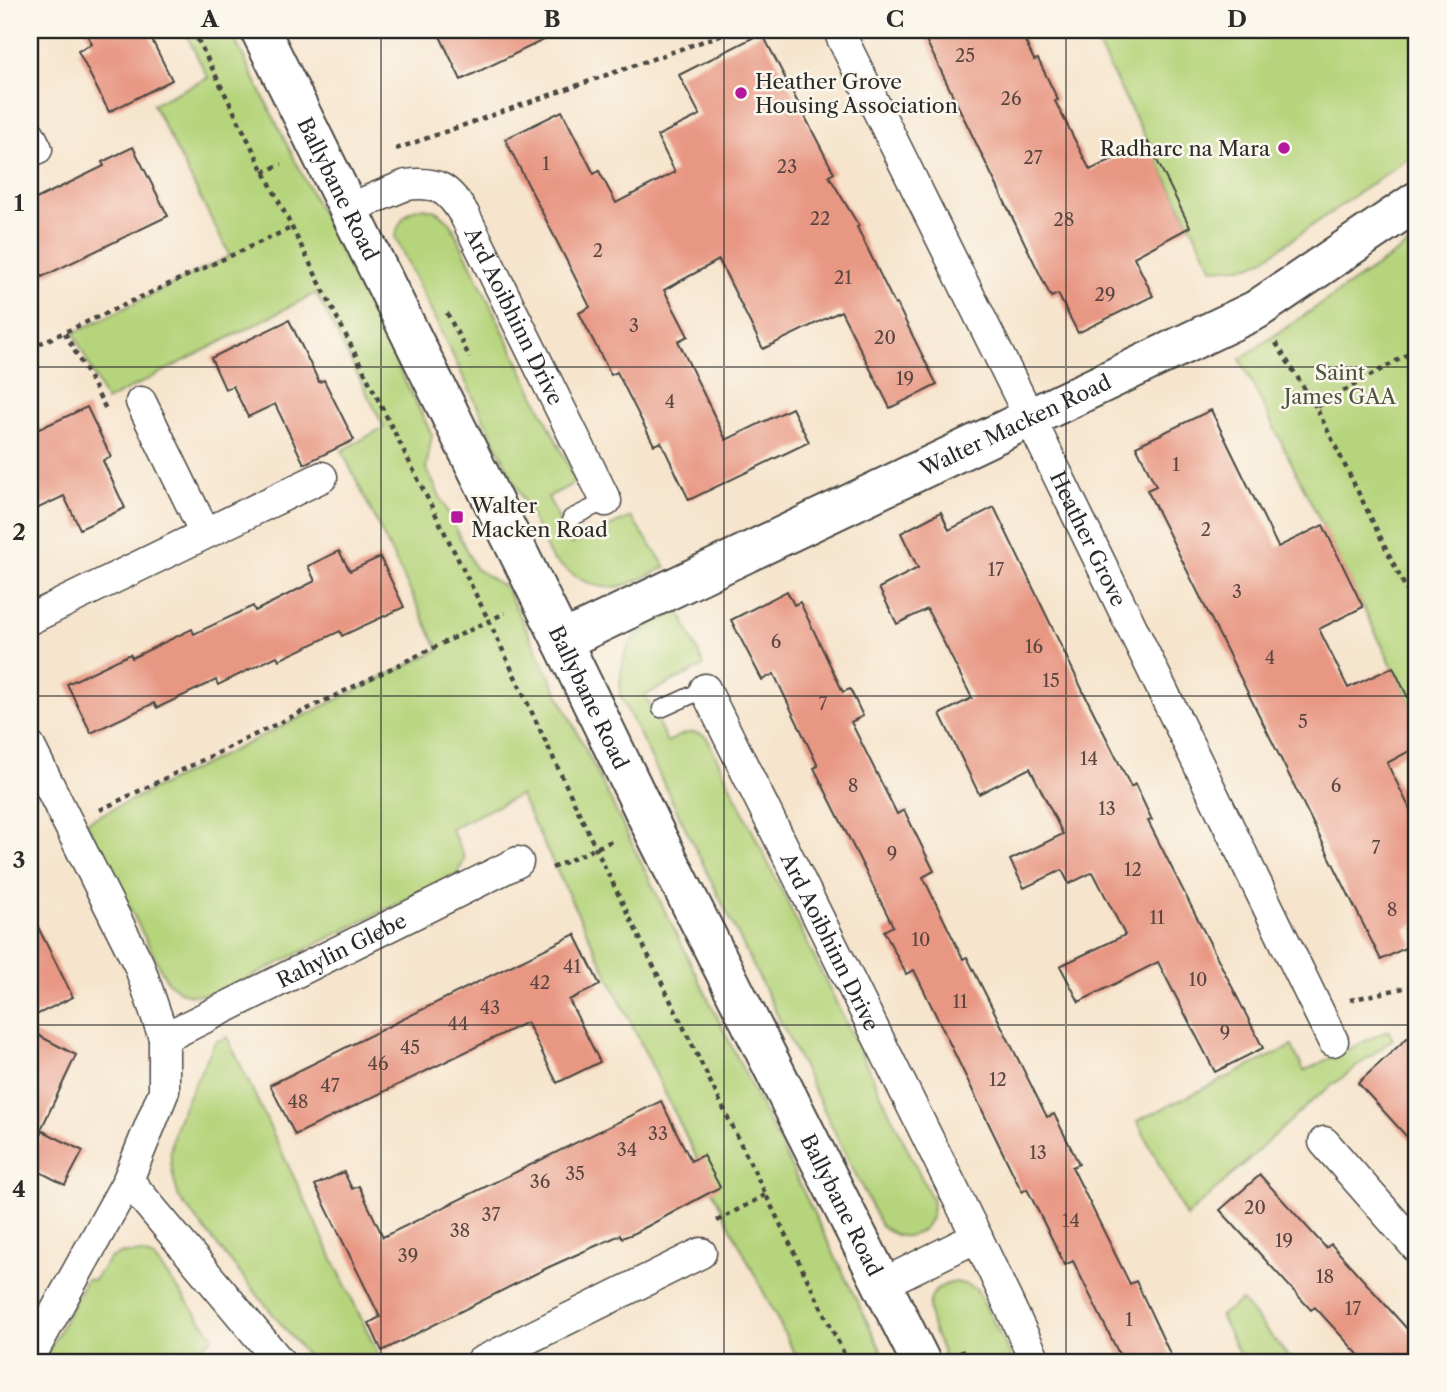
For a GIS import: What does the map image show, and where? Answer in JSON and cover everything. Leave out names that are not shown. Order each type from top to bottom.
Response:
[{"type":"main road","name":"Ballybane Road","points":[[260,30],[650,823],[921,1362]]},
{"type":"main road","name":"Walter Macken Road","points":[[562,641],[1256,310],[1417,201]]},
{"type":"street","name":"Heather Grove","points":[[841,36],[1333,1041]]},
{"type":"street","name":"Ard Aoibhinn Drive","points":[[348,209],[406,185],[437,186],[444,188],[451,195],[469,225],[606,501]]},
{"type":"street","points":[[141,402],[205,533]]},
{"type":"street","points":[[30,620],[322,477]]},
{"type":"street","name":"Ard Aoibhinn Drive","points":[[705,689],[977,1237],[1036,1362]]},
{"type":"street","points":[[30,747],[139,965],[164,1038],[164,1091],[128,1180],[30,1357]]},
{"type":"street","name":"Rahylin Glebe","points":[[164,1038],[518,862]]},
{"type":"street","points":[[1324,1142],[1417,1248]]},
{"type":"street","points":[[128,1180],[280,1362]]},
{"type":"street","points":[[882,1284],[977,1237]]},
{"type":"street","points":[[481,1362],[701,1253]]},
{"type":"lane","name":"Ard Aoibhinn Drive","points":[[571,518],[606,501]]},
{"type":"lane","name":"Ard Aoibhinn Drive","points":[[661,709],[705,689]]},
{"type":"path","points":[[193,30],[489,621],[596,849],[848,1362]]},
{"type":"path","points":[[387,152],[735,30]]},
{"type":"path","points":[[30,348],[291,228]]},
{"type":"path","points":[[1256,310],[1316,407],[1417,611]]},
{"type":"path","points":[[65,333],[110,417],[141,402]]},
{"type":"path","points":[[1316,407],[1417,349]]},
{"type":"path","points":[[70,825],[540,596]]},
{"type":"path","points":[[518,862],[553,869],[650,823]]},
{"type":"path","points":[[1318,1008],[1417,985]]},
{"type":"path","points":[[701,1253],[707,1227],[765,1195]]},
{"type":"green space","points":[[184,30],[230,30],[432,435],[426,468],[475,568],[506,588],[887,1362],[799,1362],[520,795],[451,828],[465,859],[457,874],[219,993],[190,995],[167,981],[86,822],[439,650],[342,451],[384,427],[316,293],[106,401],[74,333],[230,256],[153,104],[208,78]]},
{"type":"green space","name":"Radharc na Mara","points":[[1090,30],[1417,30],[1417,152],[1263,260],[1250,266],[1213,269]]},
{"type":"green space","points":[[419,208],[437,212],[451,224],[575,479],[571,485],[548,497],[571,544],[631,517],[666,567],[633,582],[608,587],[596,586],[583,580],[552,559],[395,237],[403,219]]},
{"type":"green space","name":"Saint James GAA","points":[[1417,239],[1417,716],[1240,359]]},
{"type":"green space","points":[[679,609],[704,666],[645,695],[667,742],[692,733],[707,738],[932,1199],[930,1220],[916,1234],[898,1235],[881,1226],[620,695],[623,662],[632,641],[650,626]]},
{"type":"green space","points":[[1388,1030],[1393,1039],[1313,1100],[1186,1217],[1137,1121],[1292,1046],[1304,1071]]},
{"type":"green space","points":[[227,1037],[382,1362],[312,1362],[179,1198],[171,1161],[173,1137],[182,1110],[215,1042]]},
{"type":"green space","points":[[123,1253],[140,1253],[154,1258],[214,1337],[183,1362],[43,1362],[86,1279],[94,1280],[110,1258]]},
{"type":"green space","points":[[957,1282],[976,1288],[1014,1362],[948,1362],[932,1327],[930,1303],[942,1286]]},
{"type":"green space","points":[[1242,1301],[1293,1362],[1243,1362],[1220,1315]]},
{"type":"building","points":[[85,30],[147,30],[172,80],[109,112],[78,51],[92,44]]},
{"type":"building","points":[[437,30],[564,30],[461,80]]},
{"type":"building","points":[[921,30],[1020,30],[1034,60],[1038,59],[1058,100],[1055,101],[1090,170],[1148,142],[1190,227],[1134,257],[1153,296],[1078,333],[1058,294],[1051,297]]},
{"type":"building","points":[[762,33],[834,173],[829,176],[859,226],[857,227],[895,305],[897,304],[937,385],[890,408],[841,311],[763,349],[719,260],[664,290],[688,336],[678,341],[726,440],[792,408],[809,442],[689,500],[661,442],[654,445],[617,372],[611,375],[579,313],[590,307],[505,139],[562,111],[594,174],[599,171],[616,203],[675,172],[657,136],[700,115],[679,75]]},
{"type":"building","points":[[133,147],[168,216],[42,277],[30,253],[30,202],[104,166],[102,162]]},
{"type":"building","points":[[289,320],[319,382],[324,380],[354,440],[304,464],[275,404],[248,417],[233,386],[225,389],[211,358]]},
{"type":"building","points":[[87,407],[111,457],[103,461],[125,508],[80,529],[64,496],[30,512],[30,433]]},
{"type":"building","points":[[1211,410],[1278,547],[1323,525],[1363,607],[1319,629],[1348,688],[1393,667],[1417,716],[1417,747],[1387,763],[1417,823],[1417,923],[1405,929],[1413,944],[1381,960],[1147,490],[1156,486],[1136,446]]},
{"type":"building","points":[[994,507],[1131,787],[1135,784],[1152,820],[1148,821],[1263,1048],[1215,1072],[1158,962],[1079,1002],[1060,966],[1125,935],[1093,872],[1069,884],[1062,870],[1024,888],[1010,860],[1063,834],[1030,768],[979,794],[940,714],[972,698],[927,609],[897,624],[879,588],[918,568],[901,533],[941,512],[949,530]]},
{"type":"building","points":[[339,551],[350,571],[380,557],[404,607],[342,636],[340,631],[279,660],[277,656],[218,685],[216,680],[157,708],[154,703],[91,733],[67,684],[130,654],[132,658],[192,629],[194,634],[253,606],[255,611],[315,581],[308,566]]},
{"type":"building","points":[[787,591],[794,605],[800,602],[843,692],[850,689],[863,716],[851,722],[897,814],[904,810],[934,871],[923,877],[963,959],[967,957],[1047,1117],[1054,1114],[1079,1164],[1072,1167],[1130,1284],[1136,1281],[1174,1362],[1123,1362],[1073,1261],[1065,1265],[1027,1189],[1022,1192],[914,970],[906,974],[884,931],[893,926],[814,768],[818,766],[774,674],[762,680],[731,620]]},
{"type":"building","points":[[30,911],[73,997],[30,1018]]},
{"type":"building","points":[[575,934],[600,985],[569,1000],[600,1062],[557,1083],[527,1022],[295,1135],[270,1085]]},
{"type":"building","points":[[1417,1029],[1417,1148],[1358,1083]]},
{"type":"building","points":[[30,1031],[76,1055],[30,1153]]},
{"type":"building","points":[[661,1101],[691,1161],[703,1155],[720,1187],[635,1233],[622,1238],[620,1235],[549,1267],[382,1351],[369,1323],[380,1317],[315,1185],[344,1172],[352,1189],[359,1186],[383,1237]]},
{"type":"building","points":[[43,1131],[83,1151],[65,1185],[30,1167],[30,1156]]},
{"type":"building","points":[[1260,1175],[1326,1248],[1331,1244],[1417,1340],[1417,1362],[1365,1362],[1315,1307],[1311,1310],[1220,1210]]},
{"type":"place","name":"Heather Grove Housing Association","points":[[741,93]]},
{"type":"place","name":"Radharc na Mara","points":[[1284,148]]},
{"type":"place","name":"Walter Macken Road","points":[[457,517]]}]
